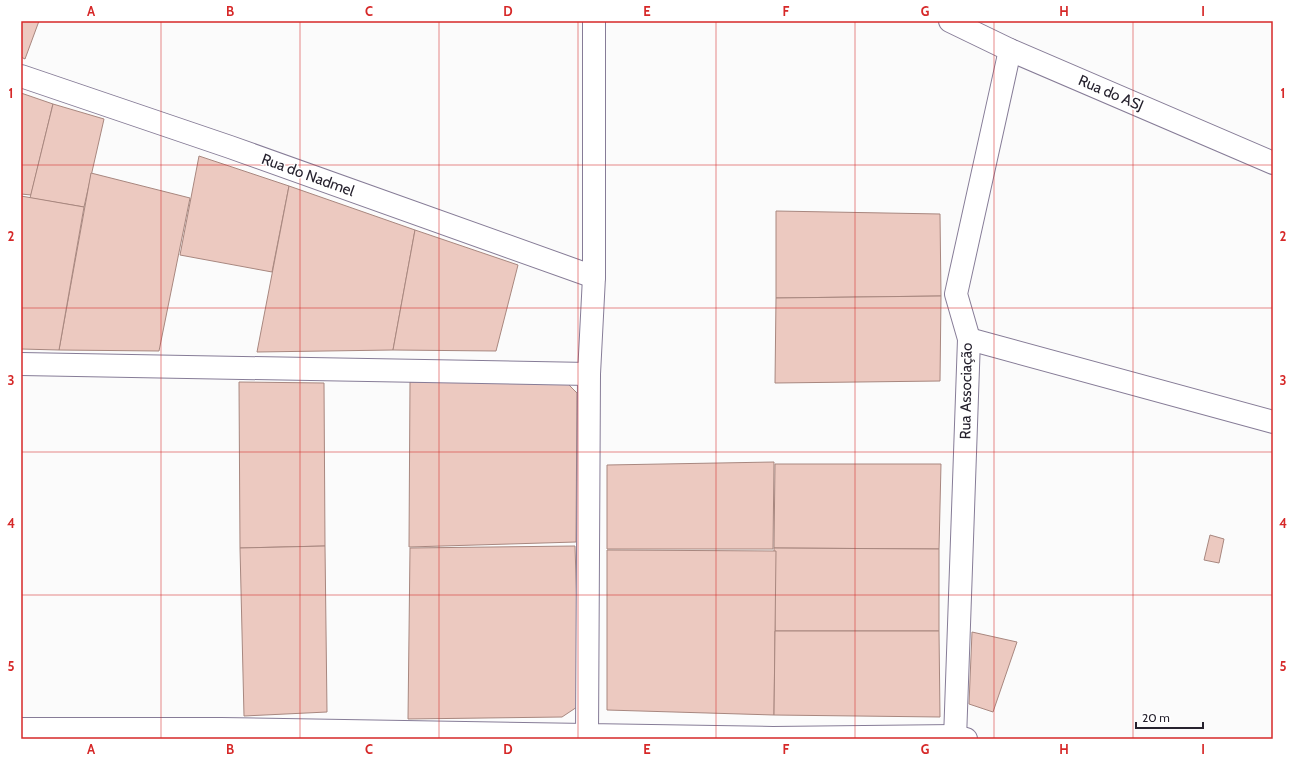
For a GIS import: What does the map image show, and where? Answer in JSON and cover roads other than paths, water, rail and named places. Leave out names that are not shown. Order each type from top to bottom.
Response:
[{"type":"street","points":[[587,737],[589,374],[594,277],[594,21]]},
{"type":"street","name":"Rua do ASJ","points":[[950,21],[1010,50],[1273,162]]},
{"type":"street","name":"Rua Associação","points":[[959,738],[969,339],[956,294],[1010,50]]},
{"type":"street","name":"Rua do Nadmel","points":[[21,76],[230,146],[594,277]]},
{"type":"street","points":[[969,339],[1273,422]]},
{"type":"street","points":[[21,364],[589,374]]},
{"type":"street","points":[[21,729],[222,734],[959,738]]}]
